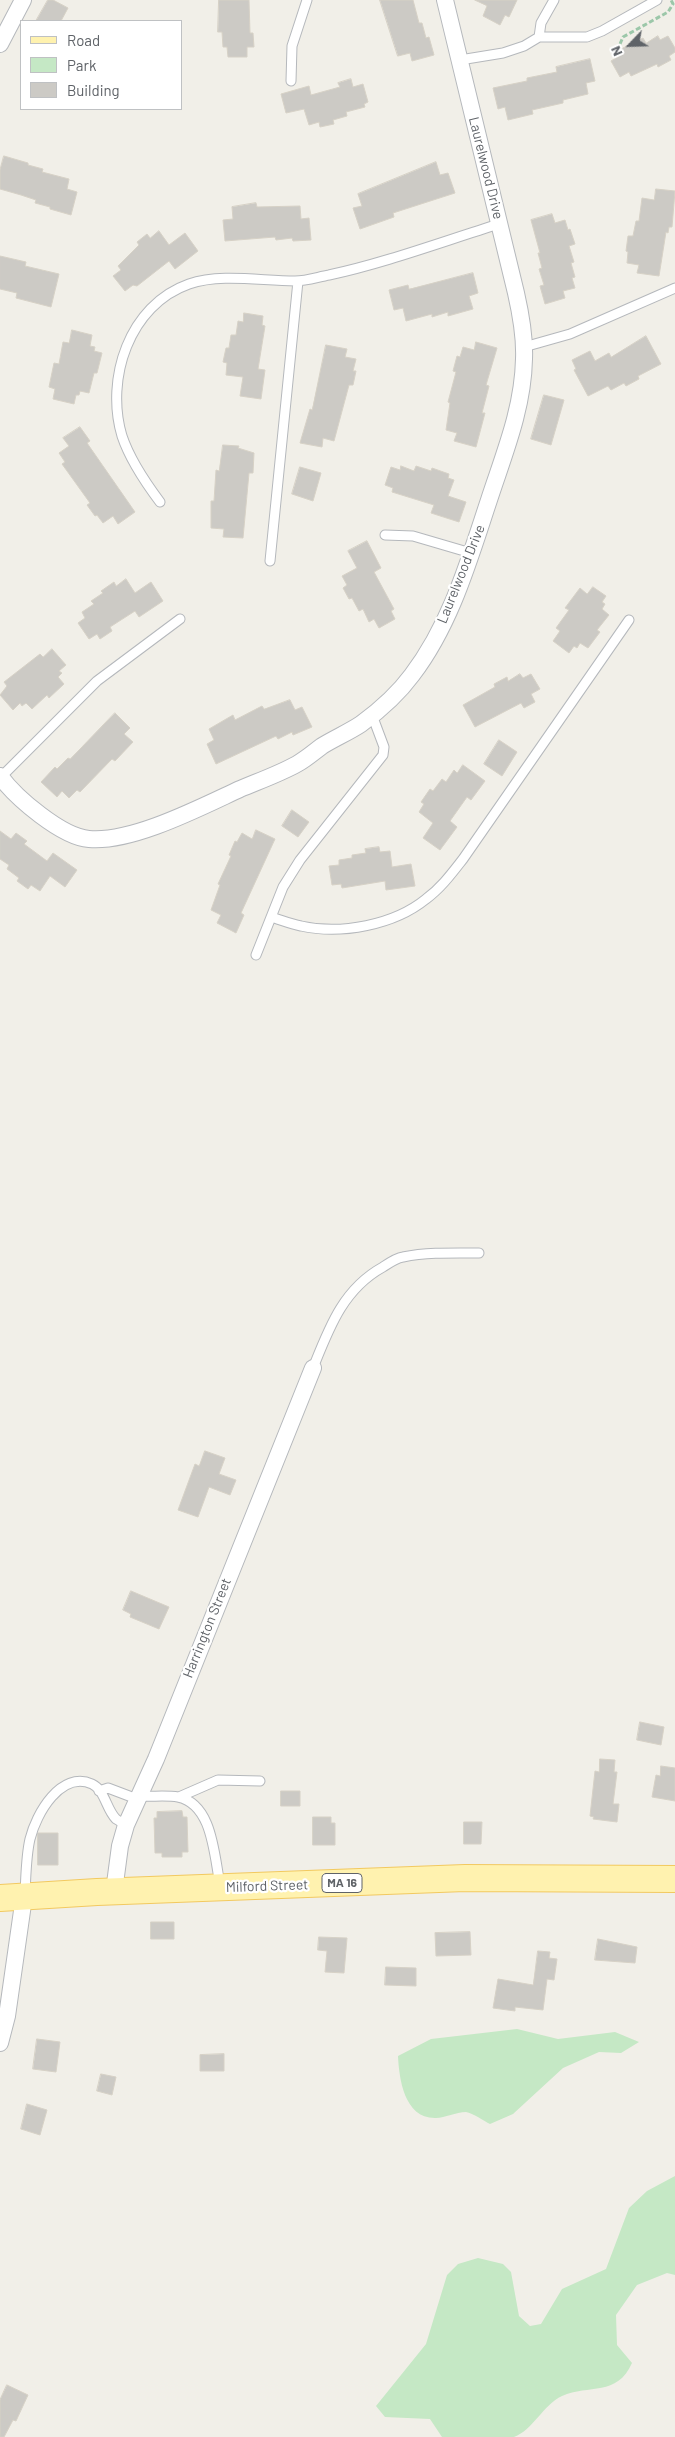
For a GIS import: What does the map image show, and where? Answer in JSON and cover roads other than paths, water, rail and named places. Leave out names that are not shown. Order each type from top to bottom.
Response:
[{"type":"main road","name":"Milford Street","points":[[11,1897],[114,1891],[465,1878],[675,1879]]},
{"type":"street","points":[[0,44],[6,20],[23,0]]},
{"type":"street","name":"Laurelwood Drive","points":[[0,777],[25,802],[68,833],[88,839],[111,838],[142,830],[186,814],[298,764],[386,704],[412,674],[433,641],[451,606],[513,432],[520,400],[524,347],[519,308],[500,224],[445,0]]},
{"type":"street","name":"Harrington Street","points":[[114,1891],[120,1846],[126,1825],[156,1759],[313,1368]]},
{"type":"street","points":[[0,2043],[5,2000],[11,1897]]},
{"type":"lane","points":[[291,81],[292,46],[307,0]]},
{"type":"lane","points":[[539,37],[541,23],[554,0]]},
{"type":"lane","points":[[460,60],[503,53],[524,46],[539,37],[587,37],[602,31],[657,0]]},
{"type":"lane","points":[[160,502],[133,461],[122,435],[117,398],[121,363],[131,335],[148,312],[189,284],[213,279],[298,281],[331,274],[500,224]]},
{"type":"lane","points":[[270,561],[298,281]]},
{"type":"lane","points":[[524,347],[570,334],[675,287]]},
{"type":"lane","points":[[384,535],[413,536],[471,553]]},
{"type":"lane","points":[[0,777],[97,681],[180,619]]},
{"type":"lane","points":[[271,917],[301,926],[346,927],[378,923],[404,914],[426,899],[445,882],[463,859],[628,620]]},
{"type":"lane","points":[[256,955],[283,887],[300,860],[383,755],[384,747],[372,715]]},
{"type":"lane","points":[[313,1368],[329,1326],[343,1300],[372,1273],[401,1257],[436,1253],[480,1253]]},
{"type":"lane","points":[[100,1791],[108,1788],[138,1798],[179,1797],[218,1780],[260,1781]]},
{"type":"lane","points":[[11,1897],[35,1824],[51,1798],[61,1788],[76,1781],[93,1785],[100,1791],[116,1819],[126,1825]]},
{"type":"lane","points":[[179,1797],[199,1809],[203,1816],[209,1830],[221,1887]]}]
